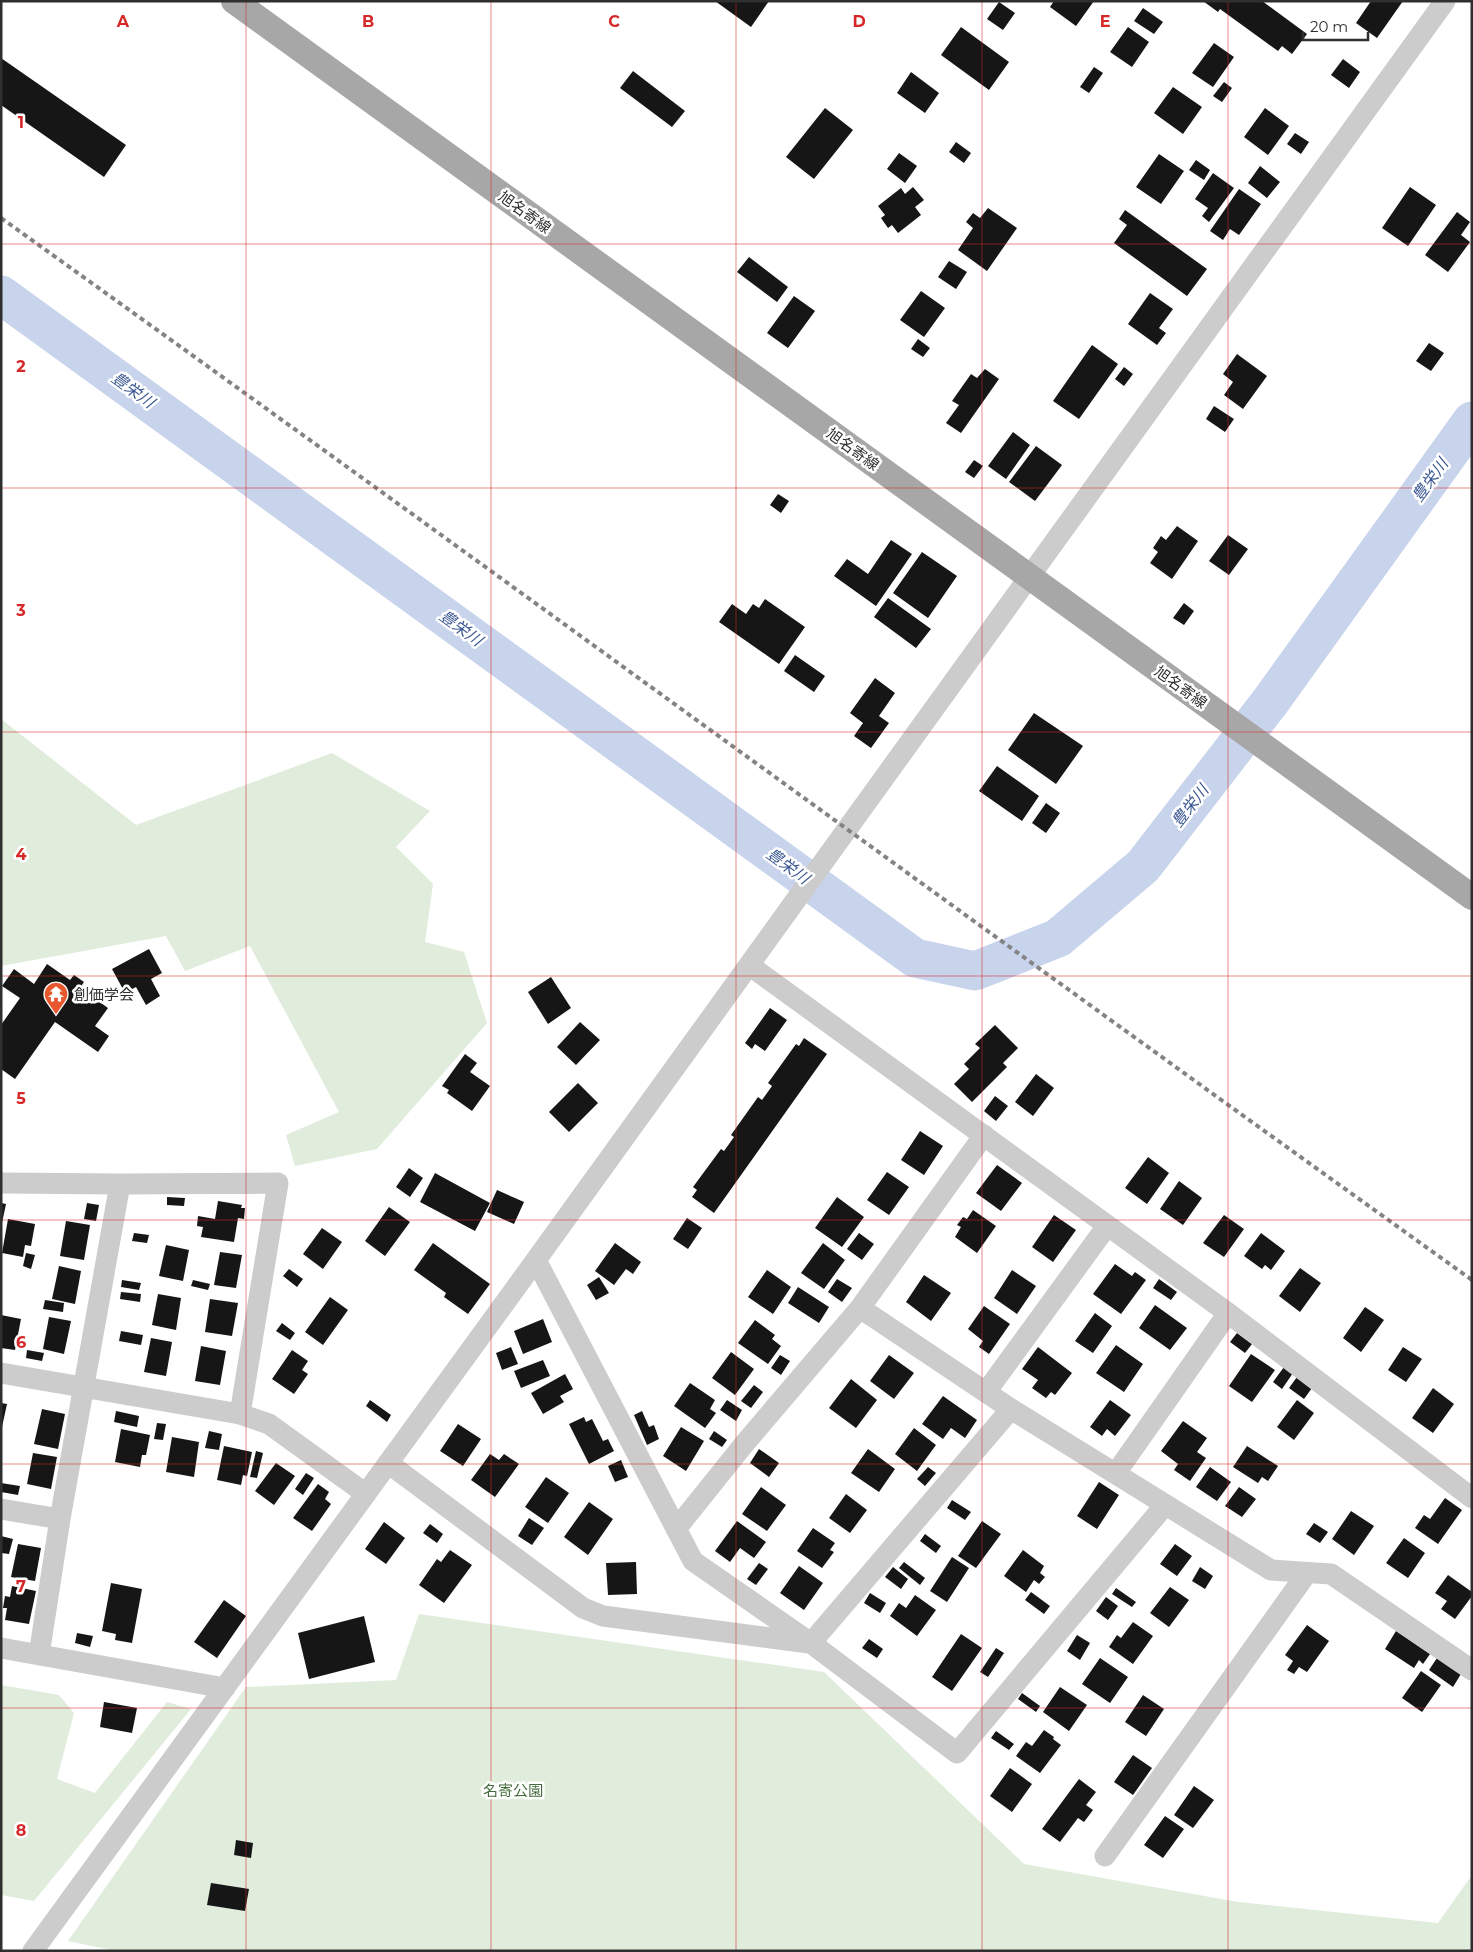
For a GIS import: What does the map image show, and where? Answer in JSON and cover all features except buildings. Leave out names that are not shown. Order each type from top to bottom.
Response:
[{"type":"main road","name":"旭名寄線","points":[[234,1],[1472,897]]},
{"type":"street","points":[[34,1951],[536,1260],[1445,1]]},
{"type":"street","points":[[749,965],[1228,1313],[1472,1498]]},
{"type":"street","points":[[676,1529],[745,1443],[860,1308],[984,1135]]},
{"type":"street","points":[[1,1183],[278,1183],[240,1414]]},
{"type":"street","points":[[39,1655],[60,1519],[85,1388],[120,1184]]},
{"type":"street","points":[[986,1392],[1107,1226]]},
{"type":"street","points":[[536,1260],[692,1561],[811,1644],[957,1752],[1165,1504]]},
{"type":"street","points":[[860,1308],[1011,1409],[1271,1570],[1331,1574],[1472,1670]]},
{"type":"street","points":[[1116,1473],[1228,1313]]},
{"type":"street","points":[[1,1373],[240,1414],[269,1424],[366,1494]]},
{"type":"street","points":[[811,1644],[1011,1409]]},
{"type":"street","points":[[388,1463],[583,1608],[603,1616],[811,1644]]},
{"type":"street","points":[[1,1509],[60,1519]]},
{"type":"street","points":[[1105,1856],[1307,1573]]},
{"type":"street","points":[[1,1648],[225,1688]]},
{"type":"green space","points":[[1,719],[136,825],[332,753],[430,811],[396,847],[433,884],[425,942],[464,952],[487,1023],[377,1149],[295,1166],[286,1135],[339,1112],[250,946],[185,971],[166,936],[1,966]]},
{"type":"green space","name":"名寄公園","points":[[419,1614],[824,1672],[1024,1864],[1238,1902],[1438,1923],[1472,1875],[1472,1951],[116,1951],[68,1941],[246,1687],[396,1680]]},
{"type":"green space","points":[[1,1685],[59,1695],[74,1713],[57,1779],[95,1793],[167,1702],[191,1709],[34,1901],[1,1895]]},
{"type":"waterway","name":"豊栄川","points":[[1,295],[915,958],[975,971],[1058,938],[1143,866],[1270,702],[1472,421]]},
{"type":"railway","points":[[1,218],[1472,1280]]},
{"type":"place","name":"創価学会","points":[[56,1015]]}]
